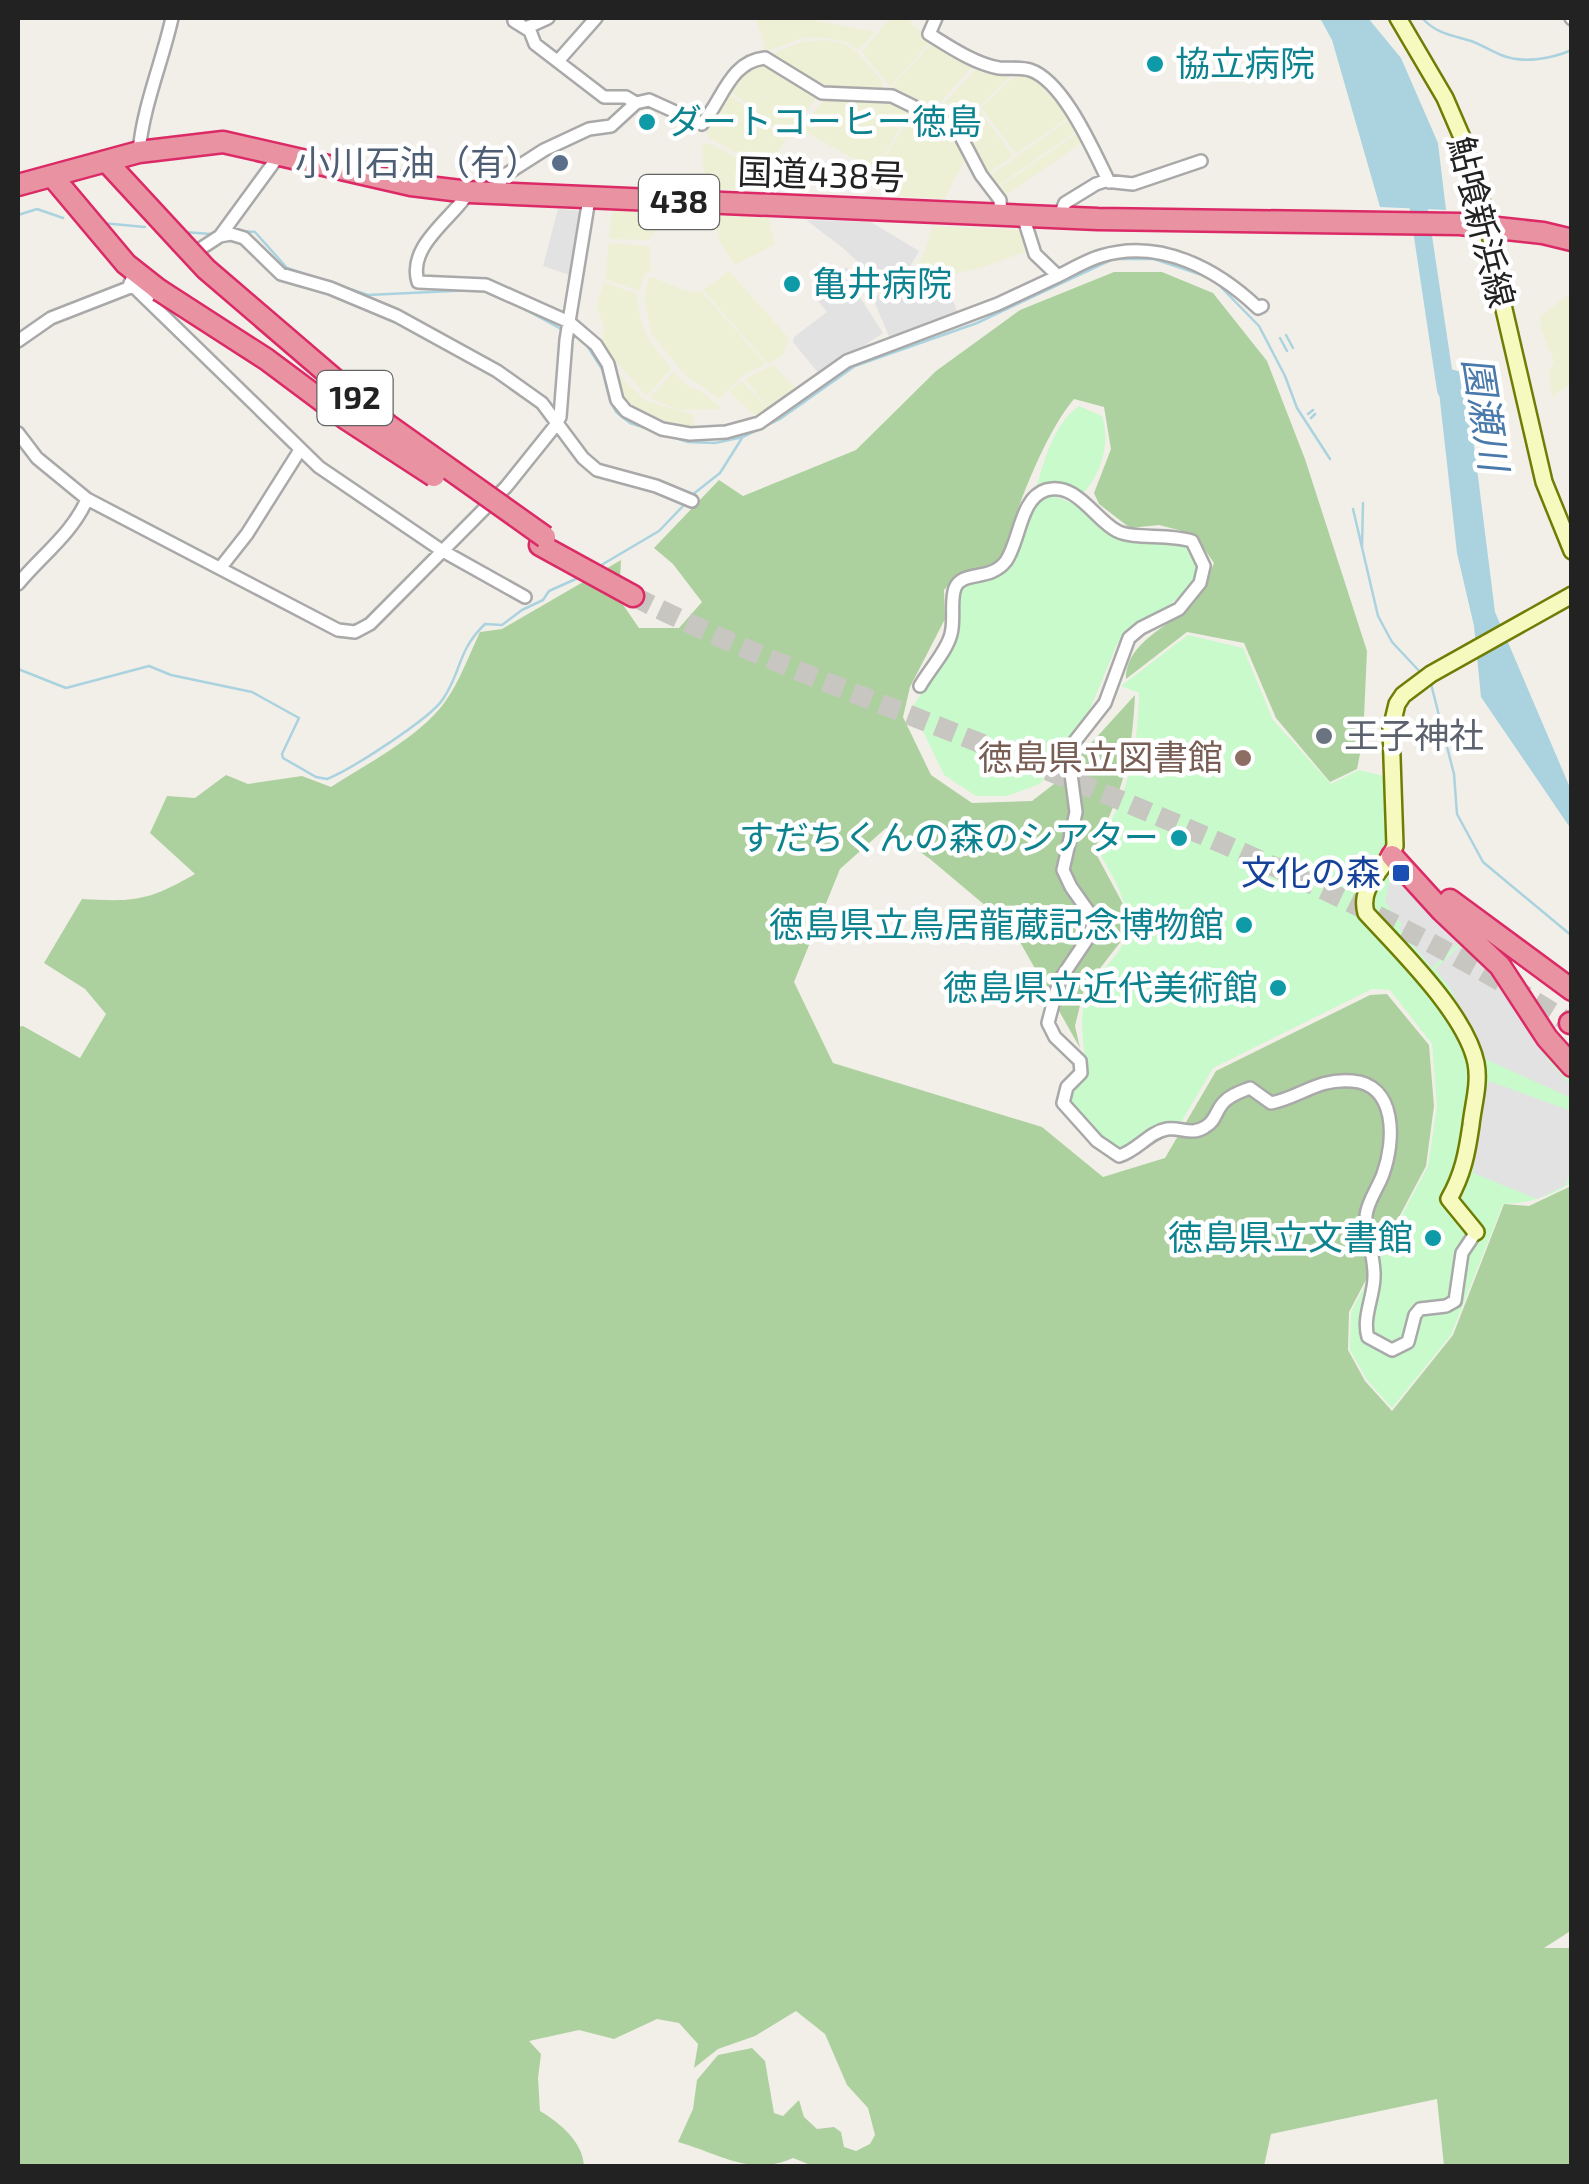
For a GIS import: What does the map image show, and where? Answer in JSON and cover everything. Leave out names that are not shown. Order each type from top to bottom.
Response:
[{"type":"highway","name":"国道438号","points":[[18,185],[139,152],[223,142],[411,185],[469,192],[1060,218],[1460,224],[1572,240]]},
{"type":"highway","name":"192","points":[[106,160],[194,246],[220,281],[389,426],[543,541]]},
{"type":"highway","name":"192","points":[[52,176],[132,278],[158,290],[266,358],[346,418],[634,593]]},
{"type":"highway","points":[[1393,851],[1438,891],[1572,990]]},
{"type":"highway","points":[[1393,851],[1442,911],[1500,966],[1547,1038],[1572,1066]]},
{"type":"main road","name":"鮎喰新浜線","points":[[1398,18],[1445,98],[1464,142],[1489,226],[1496,278],[1544,482],[1572,552]]},
{"type":"main road","points":[[1476,1232],[1449,1199],[1468,1154],[1476,1063],[1460,1029],[1430,984],[1366,912],[1364,904],[1375,874],[1393,851],[1392,719],[1397,704],[1431,674],[1572,595]]},
{"type":"street","points":[[139,152],[142,118],[172,18]]},
{"type":"street","points":[[548,18],[520,25],[535,44],[604,97],[626,97],[636,102]]},
{"type":"street","points":[[558,61],[596,18]]},
{"type":"street","points":[[936,18],[929,34],[946,45],[994,68],[1037,74],[1074,113],[1110,182]]},
{"type":"street","points":[[494,193],[505,175],[544,150],[590,129],[610,126],[636,102],[649,100],[702,124],[735,74],[758,58],[775,63],[822,93],[880,94],[904,100],[960,133],[981,175],[1000,200],[1001,215]]},
{"type":"street","points":[[220,236],[280,154]]},
{"type":"street","points":[[1060,218],[1065,203],[1096,184],[1133,184],[1201,160]]},
{"type":"street","points":[[469,192],[423,246],[415,272],[418,282],[486,285],[568,322],[596,345],[608,364],[616,400],[626,411],[662,430],[690,434],[726,432],[759,423],[846,361],[998,304],[1104,255],[1153,253],[1184,258],[1238,289],[1258,308],[1262,306]]},
{"type":"street","points":[[18,433],[37,458],[87,499],[338,630],[355,632],[370,624],[506,487],[558,422],[568,322],[588,199]]},
{"type":"street","points":[[1023,216],[1035,254],[1058,276]]},
{"type":"street","points":[[194,246],[231,234],[244,238],[282,274],[342,293],[454,346],[522,387],[542,403],[596,470],[656,486],[692,501]]},
{"type":"street","points":[[18,341],[51,318],[128,288],[132,278],[318,467],[442,550],[525,597]]},
{"type":"street","points":[[221,567],[248,534],[300,450]]},
{"type":"street","points":[[920,686],[950,638],[958,582],[966,577],[992,574],[1002,566],[1031,501],[1045,490],[1058,490],[1082,499],[1114,530],[1130,535],[1172,534],[1192,541],[1204,566],[1200,583],[1178,608],[1129,638],[1105,703],[1072,745],[1069,759],[1076,812],[1066,844],[1064,870],[1093,918],[1092,932],[1059,981],[1048,1023],[1055,1037],[1080,1061],[1081,1073],[1068,1087],[1064,1103],[1097,1141],[1119,1156],[1169,1128],[1194,1133],[1200,1130],[1214,1121],[1220,1106],[1231,1096],[1250,1088],[1271,1103],[1330,1082],[1355,1081],[1376,1088],[1387,1102],[1388,1149],[1384,1172],[1366,1210],[1365,1222],[1374,1251],[1374,1280],[1365,1328],[1368,1337],[1392,1350],[1408,1342],[1420,1309],[1455,1301],[1462,1253],[1476,1232]]},
{"type":"street","points":[[18,584],[75,525],[87,499]]},
{"type":"green space","points":[[760,18],[802,18],[875,32],[859,50],[846,42],[802,38],[766,52],[757,22]]},
{"type":"green space","points":[[890,18],[905,18],[932,40],[890,87],[862,52]]},
{"type":"green space","points":[[827,40],[845,44],[859,54],[882,81],[883,91],[819,88],[770,55],[801,42]]},
{"type":"green space","points":[[934,41],[974,65],[933,110],[890,89]]},
{"type":"green space","points":[[758,62],[775,67],[817,96],[787,140],[729,89],[746,67]]},
{"type":"green space","points":[[977,68],[1012,75],[958,126],[936,112]]},
{"type":"green space","points":[[1015,76],[1033,77],[1069,117],[1016,154],[981,107]]},
{"type":"green space","points":[[726,91],[786,142],[767,165],[707,136],[706,126]]},
{"type":"green space","points":[[889,98],[912,107],[877,167],[863,164],[800,129],[824,100]]},
{"type":"green space","points":[[915,109],[947,127],[968,154],[944,199],[895,196],[873,176]]},
{"type":"green space","points":[[979,109],[1013,156],[986,175],[959,128]]},
{"type":"green space","points":[[1071,118],[1077,131],[996,187],[987,178]]},
{"type":"green space","points":[[1078,133],[1084,141],[1004,197],[998,188]]},
{"type":"green space","points":[[702,144],[711,144],[755,167],[743,190],[704,188]]},
{"type":"green space","points":[[612,206],[654,209],[658,229],[648,240],[609,239]]},
{"type":"green space","points":[[712,215],[769,218],[775,245],[734,265],[720,242]]},
{"type":"green space","points":[[932,226],[1021,230],[1028,251],[983,267],[907,285],[925,251]]},
{"type":"green space","points":[[609,243],[650,246],[651,272],[645,274],[639,291],[605,279]]},
{"type":"green space","points":[[729,271],[789,338],[783,355],[768,364],[703,290]]},
{"type":"green space","points":[[1114,272],[1162,272],[1213,293],[1267,361],[1305,459],[1367,651],[1363,739],[1357,769],[1330,782],[1276,718],[1244,643],[1187,632],[1126,679],[1134,653],[1196,598],[1214,563],[1194,534],[1159,525],[1130,528],[1099,504],[1094,493],[1111,449],[1104,407],[1074,399],[1041,453],[1001,559],[964,574],[944,590],[945,619],[910,687],[903,717],[931,775],[972,803],[1032,801],[1054,784],[1135,695],[1124,775],[1094,850],[1123,904],[1122,940],[1084,989],[1075,1026],[1080,1048],[1012,928],[930,859],[886,828],[840,869],[794,982],[833,1063],[1042,1127],[1103,1177],[1165,1158],[1216,1071],[1370,995],[1387,994],[1429,1045],[1434,1106],[1426,1166],[1349,1312],[1348,1350],[1365,1381],[1392,1411],[1453,1335],[1504,1204],[1529,1206],[1571,1186],[1572,1930],[1544,1948],[1571,1948],[1571,2166],[1444,2166],[1437,2099],[1271,2134],[1264,2166],[813,2166],[793,2158],[763,2165],[736,2162],[678,2142],[693,2109],[697,2080],[718,2055],[752,2048],[765,2061],[774,2113],[783,2116],[799,2100],[804,2117],[817,2129],[834,2127],[841,2132],[844,2147],[856,2151],[870,2144],[875,2135],[868,2108],[847,2085],[825,2034],[796,2011],[755,2036],[718,2049],[694,2068],[698,2044],[679,2023],[657,2019],[614,2039],[579,2030],[529,2041],[541,2054],[540,2111],[575,2141],[584,2166],[18,2166],[18,1027],[23,1026],[80,1058],[106,1014],[85,989],[44,963],[82,899],[141,898],[195,874],[150,833],[167,796],[195,798],[226,775],[248,784],[302,776],[331,787],[398,745],[434,715],[455,686],[480,632],[502,629],[621,560],[619,599],[639,628],[679,628],[702,602],[673,564],[654,548],[719,480],[743,496],[856,450],[936,371],[1020,310]]},
{"type":"green space","points":[[649,276],[691,293],[701,291],[766,364],[744,375],[719,399],[685,375],[652,335],[644,298]]},
{"type":"green space","points":[[604,282],[637,294],[647,336],[671,369],[646,396],[619,365],[611,362],[602,347],[604,327],[596,306]]},
{"type":"green space","points":[[1571,293],[1571,383],[1552,398],[1548,373],[1554,362],[1540,316]]},
{"type":"green space","points":[[773,365],[799,392],[759,419],[729,392],[742,381],[769,410],[745,379]]},
{"type":"green space","points":[[614,370],[646,401],[694,415],[694,429],[674,428],[634,412],[620,399]]},
{"type":"green space","points":[[673,372],[723,409],[680,410],[650,398]]},
{"type":"green space","points":[[1079,406],[1102,416],[1105,427],[1105,448],[1094,478],[1082,495],[1035,493],[1056,434]]},
{"type":"green space","points":[[1048,494],[1078,505],[1115,536],[1185,546],[1196,564],[1194,582],[1170,605],[1118,642],[1090,709],[1040,784],[1007,796],[976,796],[944,775],[912,708],[954,640],[956,592],[962,584],[998,575],[1013,558],[1034,502]]},
{"type":"green space","points":[[1188,635],[1243,648],[1273,720],[1331,784],[1359,770],[1388,777],[1391,819],[1384,856],[1503,986],[1554,1064],[1571,1080],[1571,1183],[1539,1198],[1503,1204],[1451,1335],[1392,1408],[1367,1380],[1350,1350],[1351,1312],[1428,1166],[1437,1106],[1432,1044],[1390,990],[1372,989],[1213,1068],[1179,1126],[1128,1148],[1115,1150],[1071,1105],[1071,1092],[1085,1077],[1082,1025],[1087,994],[1119,951],[1127,932],[1121,895],[1098,850],[1123,792],[1136,738],[1139,693],[1121,686]]},
{"type":"shaded area","points":[[558,209],[581,211],[570,275],[543,266]]},
{"type":"shaded area","points":[[806,220],[871,222],[919,251],[902,281],[884,286]]},
{"type":"shaded area","points":[[847,267],[861,299],[883,333],[820,375],[793,342],[794,337],[827,312],[818,301]]},
{"type":"shaded area","points":[[945,279],[958,314],[890,339],[872,296]]},
{"type":"shaded area","points":[[1399,879],[1464,938],[1432,968],[1399,928],[1402,925],[1385,902],[1389,883]]},
{"type":"shaded area","points":[[1466,940],[1483,953],[1548,1060],[1571,1086],[1571,1098],[1477,1055],[1450,988],[1435,969]]},
{"type":"shaded area","points":[[1489,1081],[1571,1111],[1571,1170],[1566,1185],[1537,1199],[1473,1173]]},
{"type":"water","points":[[1320,18],[1368,18],[1401,58],[1438,143],[1446,210],[1380,207],[1332,40]]},
{"type":"water","points":[[1436,365],[1465,373],[1495,612],[1571,790],[1571,829],[1481,697],[1474,626],[1457,553]]},
{"type":"waterway","points":[[1422,18],[1439,31],[1509,58],[1536,59],[1572,50]]},
{"type":"waterway","name":"園瀬川","points":[[1415,183],[1446,390]]},
{"type":"waterway","points":[[18,215],[37,209],[63,218]]},
{"type":"waterway","points":[[102,223],[145,227]]},
{"type":"waterway","points":[[241,231],[255,232],[287,268],[368,295],[473,290]]},
{"type":"waterway","points":[[184,232],[211,234]]},
{"type":"waterway","points":[[586,344],[602,369],[616,412],[630,423],[688,442],[715,443],[743,437],[780,419],[855,366],[977,323],[1113,259],[1154,259],[1205,276]]},
{"type":"waterway","points":[[1216,282],[1259,326],[1297,408],[1330,459]]},
{"type":"waterway","points":[[513,303],[563,330]]},
{"type":"waterway","points":[[1286,335],[1293,348]]},
{"type":"waterway","points":[[1280,338],[1287,351]]},
{"type":"waterway","points":[[1308,414],[1313,410]]},
{"type":"waterway","points":[[1311,418],[1315,414]]},
{"type":"waterway","points":[[692,495],[720,473],[742,438]]},
{"type":"waterway","points":[[1362,547],[1363,503]]},
{"type":"waterway","points":[[598,567],[659,531],[684,505]]},
{"type":"waterway","points":[[1353,509],[1378,616],[1392,642],[1422,674]]},
{"type":"waterway","points":[[18,669],[66,688],[149,666],[171,675],[252,692],[299,718],[283,758],[327,779],[389,743],[435,708],[449,689],[469,643],[485,624],[502,625],[543,600],[549,591],[578,578]]},
{"type":"waterway","points":[[1431,684],[1454,774],[1457,814],[1483,862],[1572,936]]},
{"type":"tunnel","points":[[633,596],[759,654],[1279,869],[1427,941],[1570,1023]]},
{"type":"place","name":"協立病院","points":[[1155,64]]},
{"type":"place","name":"ダートコーヒー徳島","points":[[647,122]]},
{"type":"place","name":"小川石油（有）","points":[[560,163]]},
{"type":"place","name":"亀井病院","points":[[792,284]]},
{"type":"place","name":"王子神社","points":[[1324,736]]},
{"type":"place","name":"徳島県立図書館","points":[[1243,758]]},
{"type":"place","name":"すだちくんの森のシアター","points":[[1179,838]]},
{"type":"place","name":"文化の森","points":[[1401,873]]},
{"type":"place","name":"徳島県立鳥居龍蔵記念博物館","points":[[1244,925]]},
{"type":"place","name":"徳島県立近代美術館","points":[[1278,988]]},
{"type":"place","name":"徳島県立文書館","points":[[1433,1238]]}]
